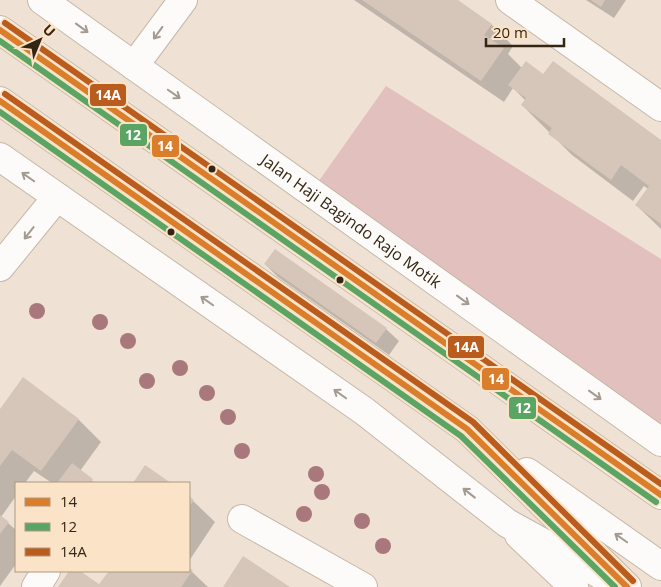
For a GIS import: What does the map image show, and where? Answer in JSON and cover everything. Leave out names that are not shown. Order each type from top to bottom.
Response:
[{"type":"main road","name":"Jalan Haji Bagindo Rajo Motik","points":[[42,0],[661,442]]},
{"type":"main road","points":[[134,66],[183,0]]},
{"type":"main road","points":[[510,0],[661,107]]},
{"type":"main road","points":[[0,30],[661,495]]},
{"type":"main road","points":[[0,101],[661,566]]},
{"type":"main road","points":[[0,157],[364,411],[507,523],[574,587]]},
{"type":"main road","points":[[0,267],[57,197]]},
{"type":"main road","points":[[467,429],[627,587]]},
{"type":"main road","points":[[242,519],[363,587]]},
{"type":"main road","points":[[507,523],[547,547],[627,587]]},
{"type":"main road","points":[[36,587],[45,572]]},
{"type":"shaded area","points":[[386,86],[661,259],[661,444],[311,192]]},
{"type":"building","points":[[362,0],[458,0],[492,24],[484,35],[504,48],[481,81]]},
{"type":"building","points":[[591,0],[605,0],[601,7]]},
{"type":"building","points":[[526,61],[543,74],[553,61],[661,140],[661,224],[635,205],[649,186],[621,165],[611,180],[548,134],[552,128],[521,105],[526,98],[508,85]]},
{"type":"building","points":[[275,249],[387,328],[376,343],[264,264]]},
{"type":"building","points":[[23,377],[79,419],[41,471],[12,450],[0,466],[0,409]]},
{"type":"building","points":[[72,463],[93,479],[91,482],[58,482]]},
{"type":"building","points":[[145,465],[170,482],[134,482]]},
{"type":"building","points":[[190,497],[194,500],[190,506]]},
{"type":"building","points":[[0,515],[9,522],[0,534]]},
{"type":"building","points":[[243,556],[290,587],[223,587]]},
{"type":"building","points":[[190,568],[193,570],[181,587],[58,587],[68,572],[81,572],[99,584],[108,572],[190,572]]},
{"type":"transit line","name":"14A","points":[[5,23],[661,484]]},
{"type":"transit line","name":"14","points":[[0,30],[661,495]]},
{"type":"transit line","name":"12","points":[[0,41],[656,502]]},
{"type":"transit line","name":"14A","points":[[5,94],[473,422],[633,581]]},
{"type":"transit line","name":"14","points":[[0,101],[467,429],[627,587]]},
{"type":"transit line","name":"12","points":[[0,112],[461,436],[615,587]]}]
